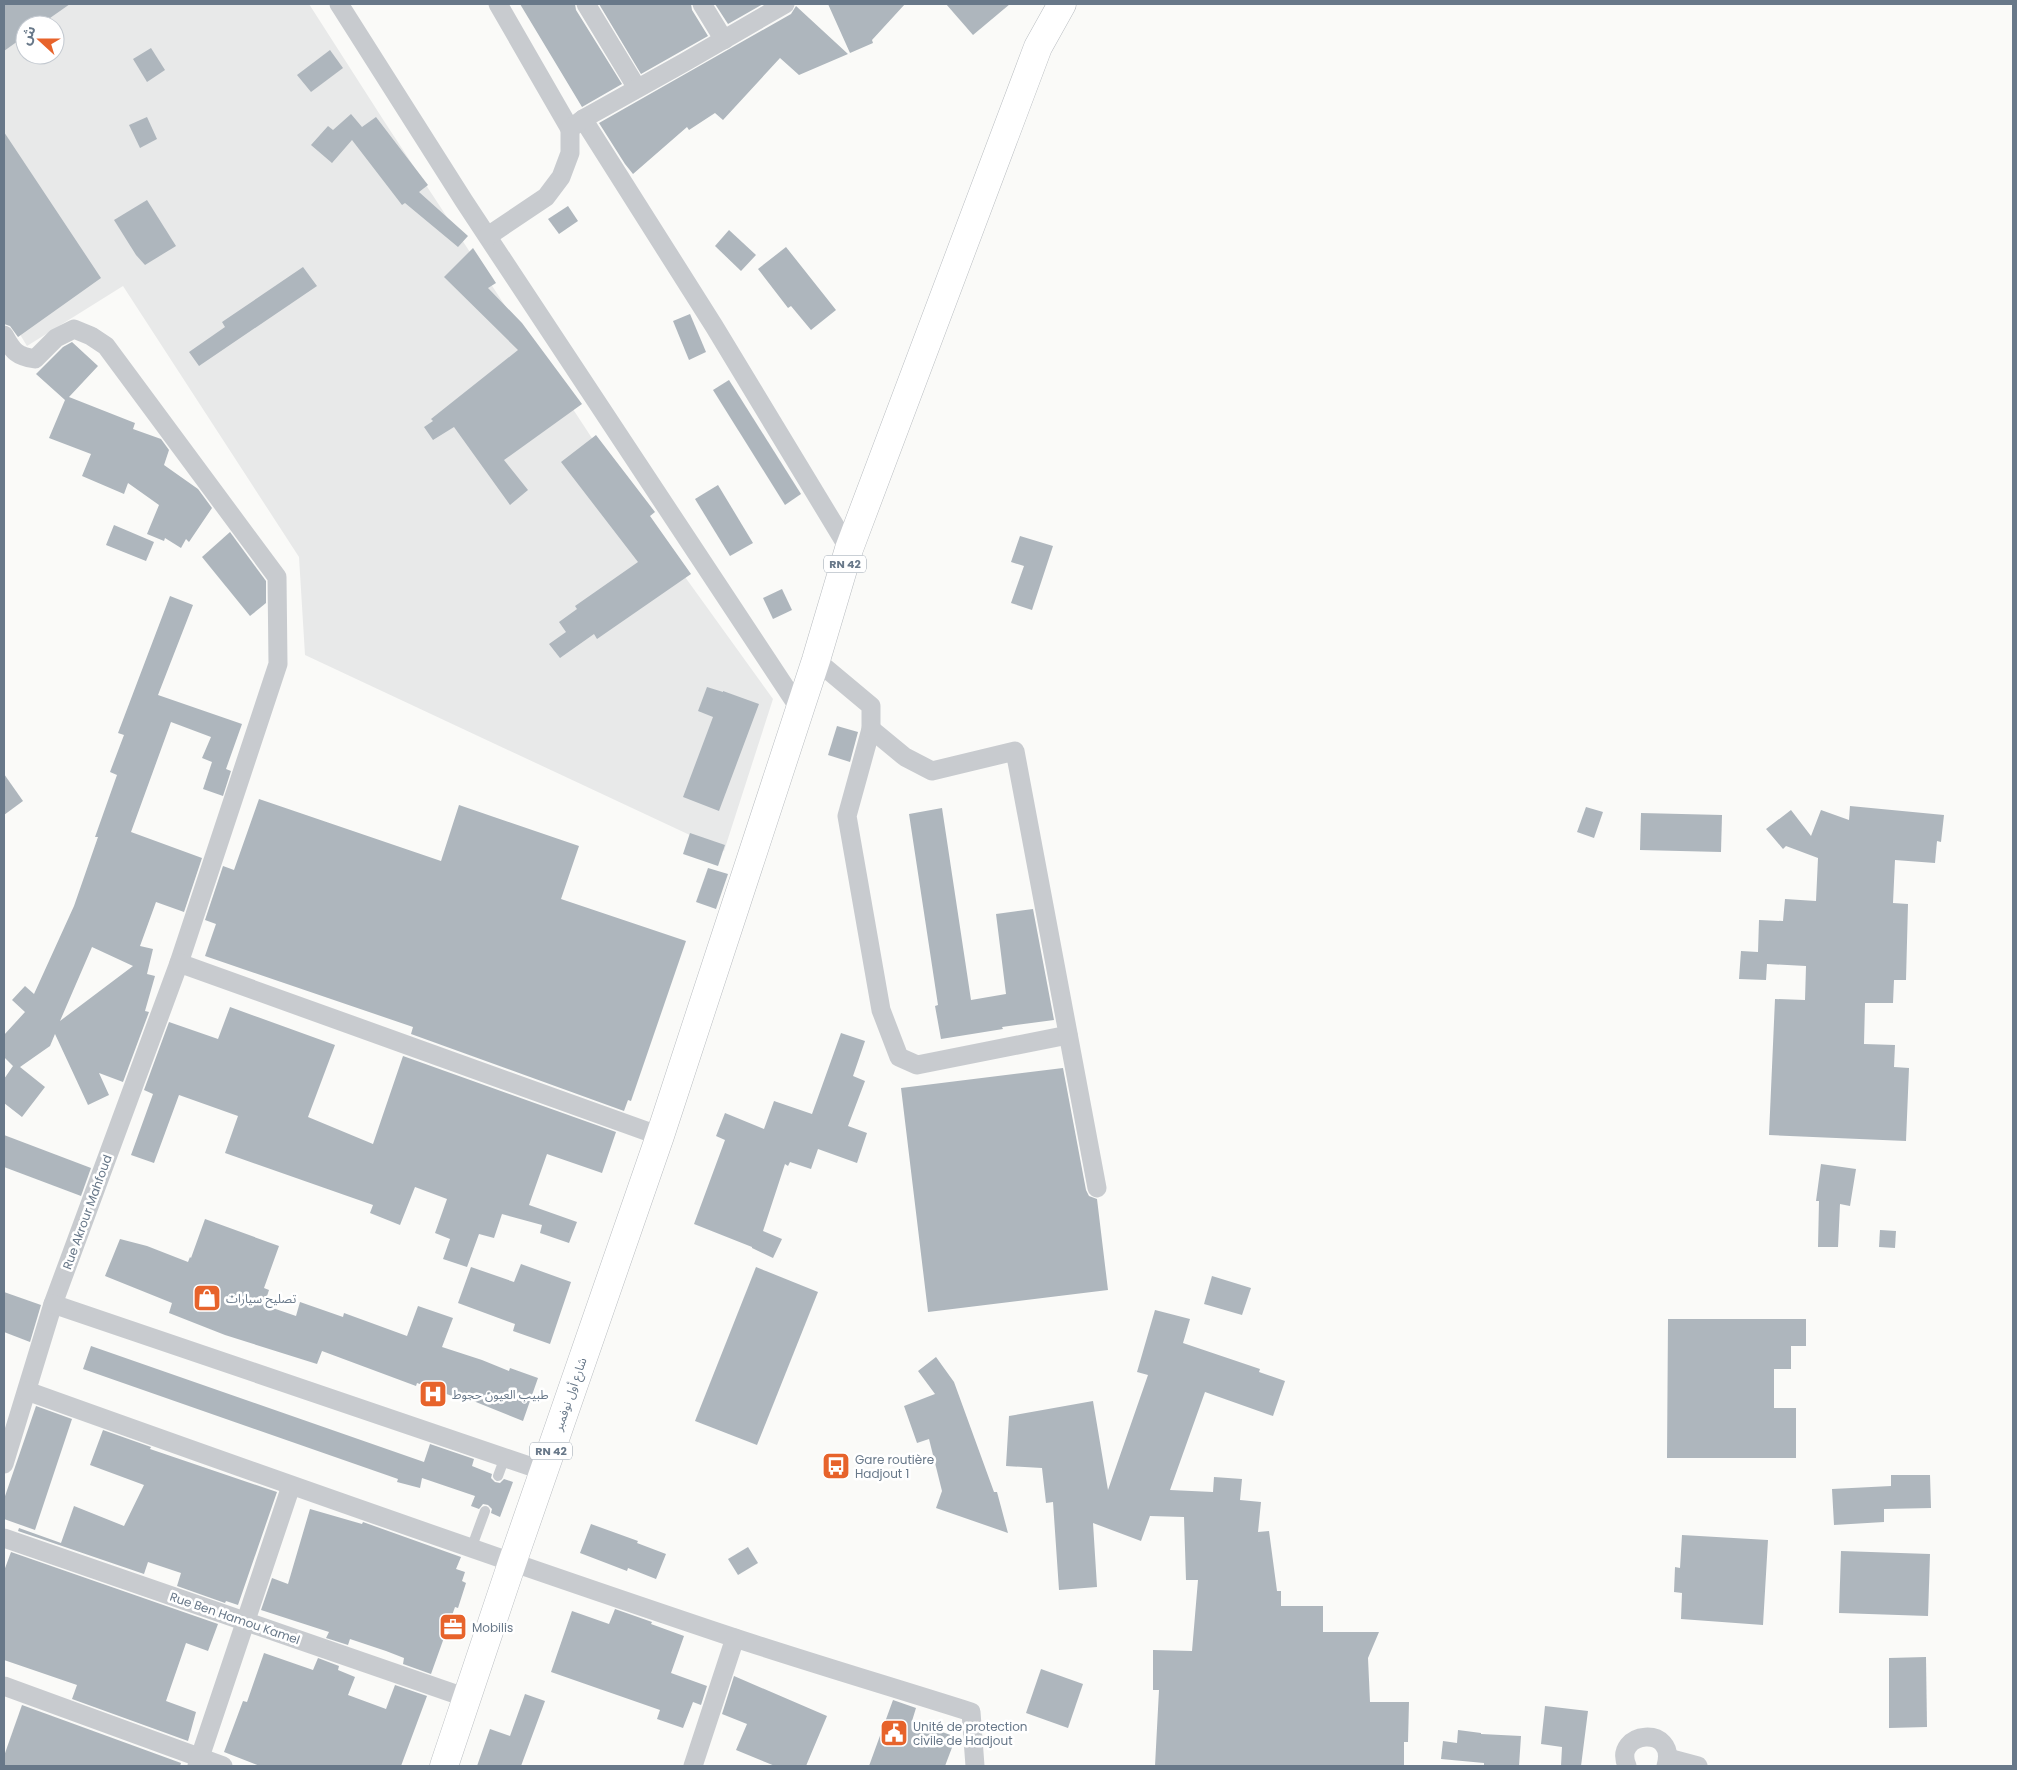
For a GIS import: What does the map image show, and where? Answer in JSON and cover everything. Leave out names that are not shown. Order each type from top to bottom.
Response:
[{"type":"main road","name":"RN 42","points":[[660,1136],[816,660],[849,549],[1038,47],[1062,4]]},
{"type":"main road","name":"شارع أول نوفمبر","points":[[444,1766],[512,1563],[660,1136]]},
{"type":"street","points":[[339,4],[488,236],[799,708]]},
{"type":"street","points":[[498,4],[714,326],[849,549]]},
{"type":"street","points":[[586,4],[637,88]]},
{"type":"street","points":[[702,4],[724,40]]},
{"type":"street","points":[[488,236],[546,196],[562,177],[577,124],[785,4]]},
{"type":"street","name":"Rue Akrour Mahfoud","points":[[4,335],[20,357],[35,360],[56,338],[74,329],[91,336],[106,346],[277,577],[278,664],[179,963],[53,1304],[27,1391],[6,1442],[4,1464]]},
{"type":"street","points":[[816,660],[871,706],[872,729],[847,816],[881,1010],[899,1058],[917,1065],[1068,1035]]},
{"type":"street","points":[[872,729],[905,757],[932,771],[1015,751],[1097,1188]]},
{"type":"street","points":[[179,963],[660,1136]]},
{"type":"street","points":[[53,1304],[544,1471]]},
{"type":"street","points":[[27,1391],[512,1563],[735,1638],[971,1712],[975,1766]]},
{"type":"street","points":[[198,1762],[247,1622],[291,1486]]},
{"type":"street","name":"Rue Ben Hamou Kamel","points":[[4,1538],[467,1698]]},
{"type":"street","points":[[693,1766],[735,1638]]},
{"type":"street","points":[[4,1686],[198,1762],[223,1766]]},
{"type":"street","points":[[1627,1766],[1625,1756],[1627,1749],[1632,1743],[1644,1736],[1651,1737],[1663,1744],[1667,1762],[1698,1766]]},
{"type":"lane","points":[[498,1476],[505,1458]]},
{"type":"lane","points":[[471,1549],[485,1511]]},
{"type":"shaded area","points":[[309,4],[662,545],[773,699],[724,851],[305,655],[299,557],[123,286],[27,346],[4,308],[4,5]]},
{"type":"building","points":[[4,4],[70,4],[54,15],[15,15],[15,43],[4,51]]},
{"type":"building","points":[[520,4],[575,4],[576,10],[622,84],[582,107]]},
{"type":"building","points":[[599,4],[691,4],[692,10],[708,36],[641,74]]},
{"type":"building","points":[[715,4],[763,4],[728,24]]},
{"type":"building","points":[[828,4],[905,4],[872,40],[873,43],[850,53]]},
{"type":"building","points":[[946,4],[1010,4],[973,35]]},
{"type":"building","points":[[796,6],[848,54],[799,75],[780,58],[723,120],[715,113],[689,130],[687,127],[633,174],[599,123],[791,14]]},
{"type":"building","points":[[151,48],[165,70],[147,82],[133,59]]},
{"type":"building","points":[[330,50],[343,68],[311,92],[297,75]]},
{"type":"building","points":[[351,114],[362,127],[376,117],[428,185],[419,192],[468,236],[458,247],[405,203],[402,205],[352,140],[332,163],[311,145],[328,126],[333,130]]},
{"type":"building","points":[[147,117],[157,139],[140,148],[129,125]]},
{"type":"building","points":[[4,132],[101,278],[18,337],[10,326],[4,324]]},
{"type":"building","points":[[147,200],[176,246],[145,265],[136,255],[114,220]]},
{"type":"building","points":[[568,206],[578,221],[559,234],[548,219]]},
{"type":"building","points":[[729,230],[756,255],[741,271],[715,246]]},
{"type":"building","points":[[786,247],[836,310],[811,330],[791,306],[788,308],[758,269]]},
{"type":"building","points":[[473,248],[496,283],[488,288],[522,323],[582,404],[504,460],[528,490],[510,505],[454,427],[433,440],[424,427],[433,421],[431,419],[518,350],[444,277]]},
{"type":"building","points":[[303,267],[317,286],[199,366],[189,352],[225,327],[222,322]]},
{"type":"building","points":[[690,314],[706,352],[689,360],[673,321]]},
{"type":"building","points":[[72,342],[98,366],[69,397],[135,423],[133,429],[161,439],[169,450],[164,465],[198,489],[212,508],[189,542],[186,539],[181,548],[165,538],[164,541],[147,534],[159,505],[128,483],[124,494],[82,476],[91,454],[49,438],[65,400],[36,374],[63,347]]},
{"type":"building","points":[[729,380],[801,494],[785,505],[713,390]]},
{"type":"building","points":[[596,435],[655,512],[650,516],[691,574],[597,639],[594,634],[560,658],[549,644],[566,632],[559,622],[577,609],[575,606],[638,562],[561,462]]},
{"type":"building","points":[[718,485],[753,543],[730,556],[695,499]]},
{"type":"building","points":[[114,525],[154,542],[146,561],[106,545]]},
{"type":"building","points":[[230,532],[266,581],[266,603],[250,616],[202,557]]},
{"type":"building","points":[[1020,536],[1053,546],[1032,610],[1011,603],[1024,566],[1011,562]]},
{"type":"building","points":[[782,589],[792,610],[773,619],[763,598]]},
{"type":"building","points":[[170,596],[193,605],[158,695],[242,724],[226,769],[231,771],[223,796],[203,789],[212,762],[202,758],[211,737],[171,722],[131,832],[202,858],[184,912],[156,902],[140,946],[153,949],[147,974],[155,976],[145,1011],[149,1012],[123,1082],[99,1073],[109,1095],[88,1105],[55,1034],[50,1046],[20,1067],[45,1087],[22,1117],[4,1103],[4,1079],[13,1066],[4,1057],[4,1035],[25,1012],[12,1000],[25,986],[34,994],[74,906],[98,837],[95,837],[117,775],[110,772],[124,735],[118,733]],"holes":[[[92,947],[133,966],[60,1021]]]},
{"type":"building","points":[[707,687],[759,704],[719,811],[683,797],[713,717],[698,711]]},
{"type":"building","points":[[837,726],[858,732],[850,762],[828,755]]},
{"type":"building","points":[[4,774],[23,801],[4,815]]},
{"type":"building","points":[[259,799],[441,861],[459,805],[579,846],[561,899],[686,941],[631,1101],[628,1100],[624,1111],[411,1034],[413,1027],[205,956],[216,924],[205,920],[223,866],[234,870]]},
{"type":"building","points":[[1850,806],[1944,815],[1941,842],[1937,841],[1935,863],[1895,860],[1893,903],[1908,904],[1906,980],[1894,980],[1893,1003],[1865,1003],[1864,1044],[1895,1045],[1894,1067],[1909,1068],[1906,1141],[1769,1135],[1775,999],[1805,1000],[1806,966],[1767,964],[1766,980],[1739,979],[1741,951],[1758,952],[1759,920],[1783,921],[1785,899],[1816,901],[1818,858],[1786,846],[1783,849],[1766,829],[1791,810],[1811,836],[1821,810],[1849,820]]},
{"type":"building","points":[[1586,807],[1603,812],[1594,838],[1577,832]]},
{"type":"building","points":[[942,808],[971,1000],[1006,994],[996,914],[1033,909],[1054,1020],[1002,1027],[1003,1029],[941,1039],[935,1006],[938,1005],[909,814]]},
{"type":"building","points":[[1641,813],[1722,815],[1721,852],[1640,850]]},
{"type":"building","points":[[690,833],[725,845],[718,866],[683,854]]},
{"type":"building","points":[[708,868],[728,874],[716,909],[696,902]]},
{"type":"building","points":[[230,1007],[335,1045],[308,1117],[373,1144],[403,1056],[616,1132],[602,1173],[547,1154],[529,1205],[577,1222],[569,1243],[540,1233],[542,1225],[502,1214],[494,1238],[479,1234],[467,1267],[443,1259],[450,1239],[435,1233],[447,1199],[415,1187],[400,1225],[370,1213],[373,1205],[225,1153],[238,1116],[179,1095],[154,1163],[131,1155],[153,1094],[144,1090],[169,1022],[218,1039]]},
{"type":"building","points":[[841,1033],[865,1041],[853,1076],[865,1081],[848,1126],[867,1133],[857,1163],[818,1149],[811,1169],[790,1162],[788,1166],[785,1164],[763,1231],[782,1239],[773,1258],[752,1247],[694,1224],[725,1140],[716,1136],[725,1113],[764,1129],[774,1101],[812,1114]]},
{"type":"building","points":[[1063,1068],[1086,1190],[1089,1196],[1097,1199],[1108,1290],[928,1312],[901,1088]]},
{"type":"building","points":[[4,1135],[91,1168],[81,1196],[4,1167]]},
{"type":"building","points":[[1821,1164],[1856,1169],[1850,1206],[1840,1204],[1838,1247],[1818,1247],[1819,1201],[1816,1201]]},
{"type":"building","points":[[205,1219],[279,1246],[264,1288],[269,1290],[264,1305],[296,1316],[300,1302],[343,1317],[344,1313],[407,1336],[418,1306],[453,1318],[442,1347],[509,1371],[510,1368],[538,1378],[523,1421],[461,1396],[460,1399],[417,1383],[416,1386],[322,1351],[317,1364],[225,1335],[169,1313],[172,1303],[105,1276],[120,1239],[147,1246],[188,1262]]},
{"type":"building","points":[[1880,1230],[1896,1231],[1895,1248],[1879,1247]]},
{"type":"building","points":[[521,1264],[571,1282],[550,1344],[513,1331],[515,1324],[458,1303],[471,1267],[514,1282]]},
{"type":"building","points":[[756,1267],[818,1292],[757,1445],[695,1421]]},
{"type":"building","points":[[1212,1276],[1251,1288],[1242,1315],[1204,1304]]},
{"type":"building","points":[[4,1292],[41,1305],[30,1342],[4,1332]]},
{"type":"building","points":[[1155,1310],[1190,1319],[1183,1343],[1260,1369],[1259,1372],[1285,1381],[1273,1416],[1205,1392],[1170,1490],[1213,1492],[1214,1477],[1242,1479],[1240,1500],[1261,1502],[1258,1532],[1269,1531],[1277,1591],[1281,1591],[1281,1606],[1323,1606],[1323,1632],[1379,1632],[1368,1658],[1370,1702],[1409,1702],[1408,1742],[1404,1742],[1404,1766],[1155,1766],[1159,1690],[1153,1690],[1153,1650],[1192,1651],[1198,1580],[1186,1580],[1184,1517],[1150,1516],[1141,1541],[1093,1523],[1097,1587],[1059,1590],[1053,1502],[1046,1503],[1042,1468],[1006,1466],[1009,1416],[1093,1401],[1108,1490],[1148,1375],[1137,1372]]},
{"type":"building","points":[[1668,1319],[1806,1319],[1806,1346],[1791,1346],[1791,1369],[1774,1369],[1774,1408],[1796,1408],[1796,1458],[1667,1458]]},
{"type":"building","points":[[91,1346],[424,1462],[430,1444],[474,1459],[472,1466],[492,1474],[491,1478],[495,1482],[500,1483],[504,1479],[513,1482],[500,1517],[491,1513],[492,1509],[488,1505],[483,1504],[479,1509],[471,1506],[475,1496],[422,1478],[420,1488],[397,1482],[398,1479],[83,1369]]},
{"type":"building","points":[[936,1357],[954,1382],[994,1492],[997,1492],[1008,1533],[936,1508],[942,1491],[929,1439],[917,1443],[904,1406],[935,1394],[918,1371]]},
{"type":"building","points":[[36,1406],[72,1419],[35,1530],[4,1519],[4,1499]]},
{"type":"building","points":[[103,1430],[151,1447],[150,1449],[277,1492],[238,1605],[226,1601],[225,1603],[177,1586],[181,1573],[148,1562],[144,1574],[18,1531],[19,1528],[61,1543],[74,1506],[124,1526],[144,1485],[90,1465]]},
{"type":"building","points":[[1891,1475],[1930,1475],[1931,1508],[1884,1509],[1884,1522],[1834,1525],[1832,1489],[1891,1486]]},
{"type":"building","points":[[310,1509],[362,1524],[363,1522],[461,1557],[456,1569],[465,1572],[462,1581],[466,1583],[458,1608],[455,1607],[431,1674],[403,1664],[404,1658],[386,1651],[350,1639],[348,1645],[326,1638],[329,1632],[261,1610],[272,1578],[288,1584]]},
{"type":"building","points":[[591,1524],[638,1541],[637,1543],[666,1554],[656,1579],[628,1568],[627,1571],[580,1553]]},
{"type":"building","points":[[1682,1535],[1768,1540],[1763,1625],[1681,1619],[1682,1593],[1674,1592],[1675,1567],[1680,1568]]},
{"type":"building","points":[[748,1547],[758,1563],[738,1575],[728,1559]]},
{"type":"building","points":[[1841,1551],[1930,1554],[1928,1616],[1839,1613]]},
{"type":"building","points":[[11,1552],[218,1624],[208,1651],[186,1643],[166,1701],[196,1712],[188,1741],[72,1699],[77,1685],[4,1660],[4,1571]]},
{"type":"building","points":[[615,1609],[684,1636],[671,1673],[707,1686],[701,1705],[693,1702],[683,1728],[657,1719],[660,1710],[551,1672],[572,1611],[609,1624]]},
{"type":"building","points":[[264,1653],[313,1670],[318,1658],[339,1666],[338,1670],[355,1677],[348,1695],[386,1709],[395,1685],[427,1696],[401,1766],[260,1766],[224,1752],[243,1701],[247,1702]]},
{"type":"building","points":[[1926,1657],[1927,1727],[1889,1728],[1889,1658]]},
{"type":"building","points":[[1041,1669],[1083,1684],[1068,1728],[1026,1713]]},
{"type":"building","points":[[734,1676],[827,1716],[806,1766],[775,1766],[736,1750],[747,1724],[722,1714]]},
{"type":"building","points":[[525,1694],[545,1701],[521,1766],[477,1766],[490,1729],[510,1736]]},
{"type":"building","name":"Unité de protection civile de Hadjout","points":[[893,1700],[916,1708],[912,1721],[956,1737],[945,1766],[869,1766]]},
{"type":"building","points":[[22,1705],[181,1763],[180,1766],[4,1766],[4,1756]]},
{"type":"building","points":[[1545,1706],[1588,1711],[1581,1766],[1561,1766],[1562,1747],[1541,1744]]},
{"type":"building","points":[[1458,1730],[1481,1734],[1521,1736],[1519,1766],[1484,1766],[1484,1763],[1441,1759],[1443,1741],[1457,1743]]},
{"type":"place","name":"تصليح سيارات","points":[[207,1298]]},
{"type":"place","name":"طبيب العيون حجوط","points":[[433,1394]]},
{"type":"place","name":"Gare routière Hadjout 1","points":[[836,1466]]},
{"type":"place","name":"Mobilis","points":[[453,1627]]},
{"type":"place","name":"Unité de protection civile de Hadjout","points":[[894,1733]]}]
